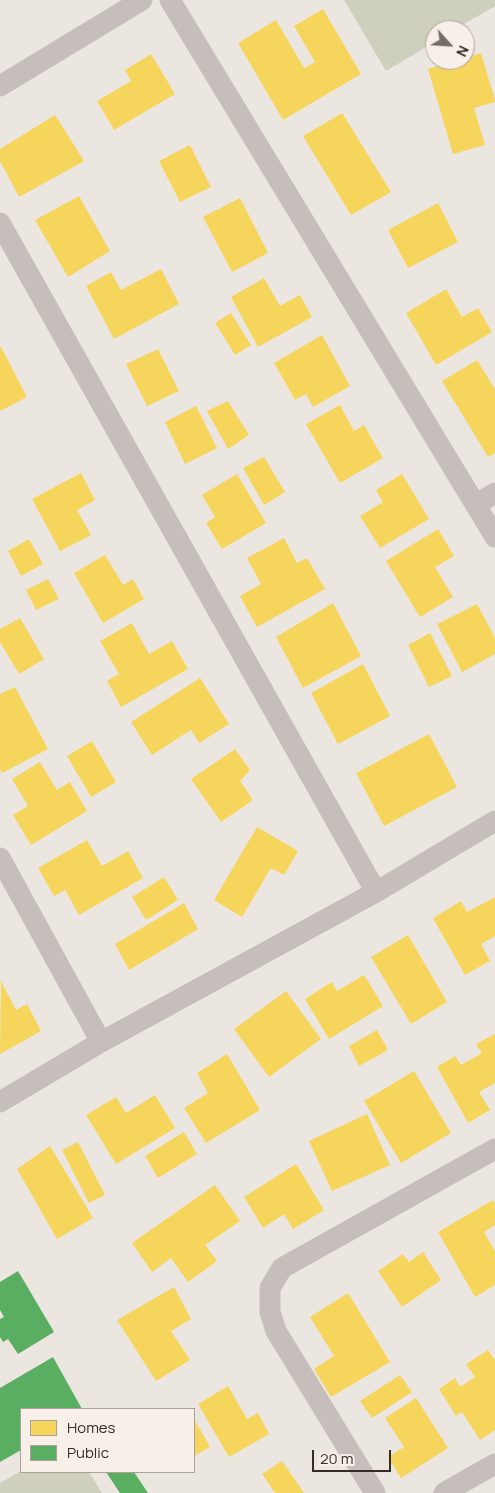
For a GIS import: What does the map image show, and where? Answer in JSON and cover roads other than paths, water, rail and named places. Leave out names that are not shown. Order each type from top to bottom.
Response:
[{"type":"street","points":[[0,86],[142,0]]},
{"type":"street","points":[[170,0],[495,536]]},
{"type":"street","points":[[0,223],[376,892]]},
{"type":"street","points":[[477,504],[495,492]]},
{"type":"street","points":[[0,1102],[101,1042],[376,892],[495,821]]},
{"type":"street","points":[[0,858],[101,1042]]},
{"type":"street","points":[[375,1493],[276,1331],[270,1312],[270,1288],[282,1268],[495,1149]]},
{"type":"street","points":[[444,1493],[495,1464]]}]
